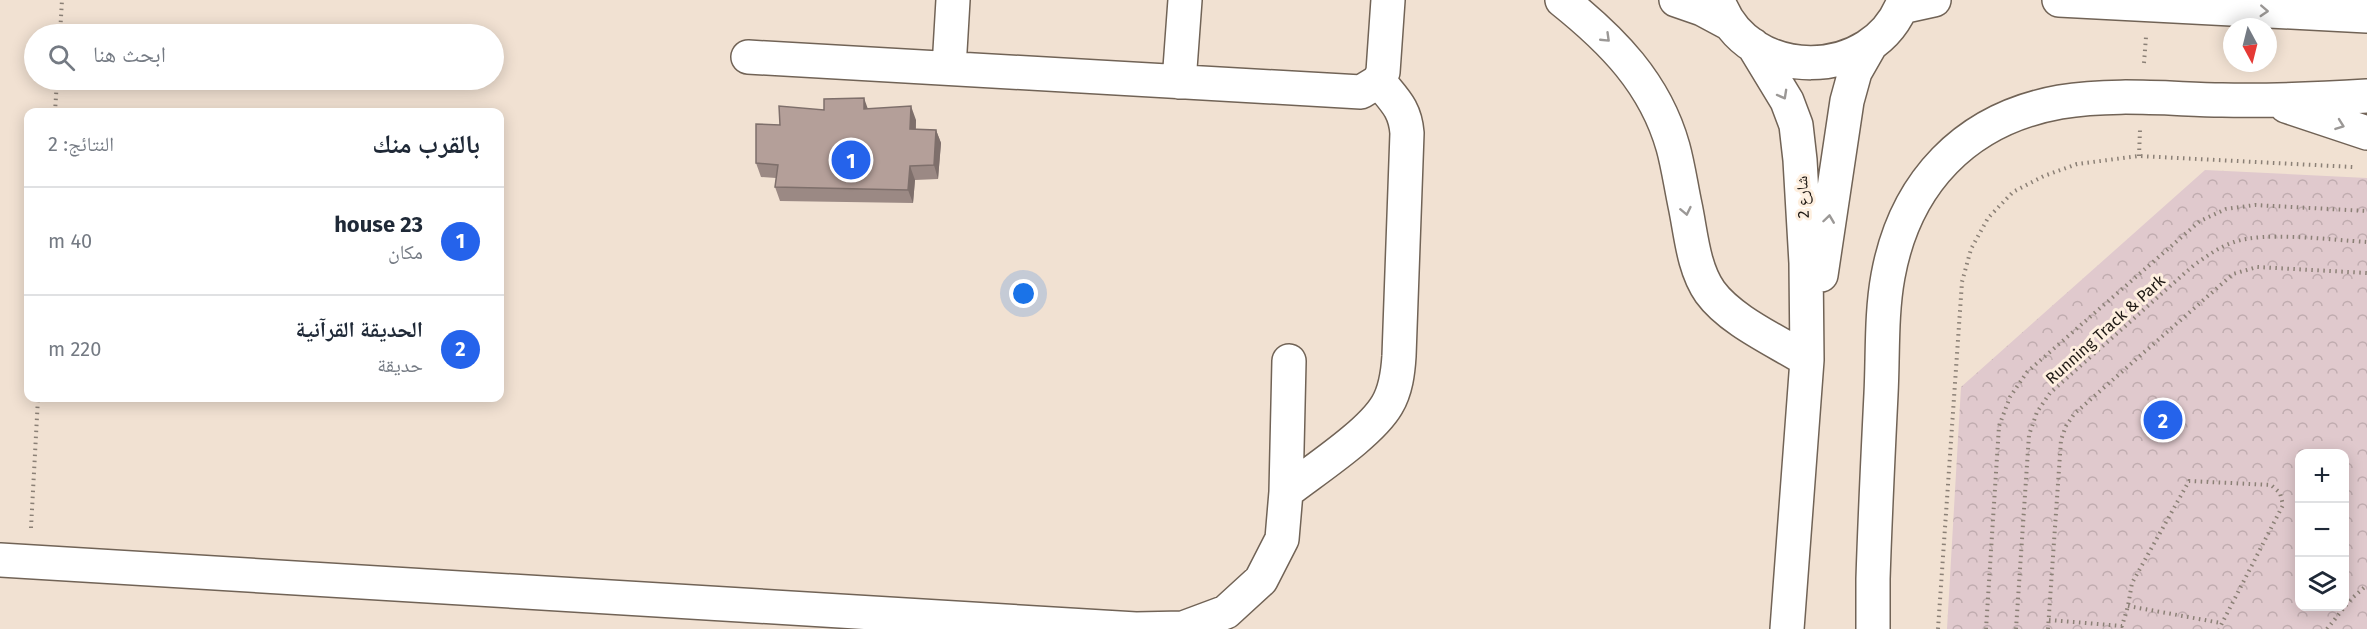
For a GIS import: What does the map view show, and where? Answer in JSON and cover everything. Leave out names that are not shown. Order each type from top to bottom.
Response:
[{"type":"street","points":[[949,68],[953,0]]},
{"type":"street","points":[[1179,82],[1185,0]]},
{"type":"street","points":[[748,57],[1361,92],[1371,88],[1383,72],[1388,0]]},
{"type":"street","points":[[1562,0],[1602,34],[1629,62],[1657,106],[1673,147],[1697,262],[1710,291],[1733,315],[1807,360]]},
{"type":"street","points":[[1676,0],[1733,23],[1771,56],[1791,62],[1812,64],[1832,62],[1852,55],[1870,44],[1888,28],[1903,4],[1934,0]]},
{"type":"street","points":[[2059,0],[2367,16]]},
{"type":"street","name":"شارع 2","points":[[1733,23],[1787,101],[1796,125],[1806,262],[1807,360]]},
{"type":"street","name":"شارع 2","points":[[1787,629],[1807,360],[1842,126],[1855,72],[1870,44]]},
{"type":"street","points":[[1286,492],[1373,424],[1388,404],[1397,380],[1400,356],[1407,133],[1406,118],[1401,107],[1378,81]]},
{"type":"street","points":[[1872,629],[1888,279],[1902,225],[1916,197],[1934,170],[1962,145],[1995,123],[2059,102],[2115,98],[2273,102],[2367,96]]},
{"type":"street","points":[[2273,102],[2367,133]]},
{"type":"street","points":[[14,561],[806,619],[1183,628],[1226,612],[1261,580],[1282,539],[1286,492],[1289,361]]},
{"type":"path","points":[[61,24],[62,0]]},
{"type":"path","points":[[55,108],[56,90]]},
{"type":"path","points":[[1938,629],[1962,282],[1971,249],[1988,218],[2013,192],[2044,176],[2077,164],[2139,156],[2356,167]]},
{"type":"path","points":[[1986,629],[1999,426],[2010,397],[2027,372],[2200,221],[2226,209],[2255,205],[2367,211]]},
{"type":"path","name":"Running Track & Park","points":[[2016,629],[2029,435],[2037,412],[2050,393],[2194,265],[2213,251],[2235,241],[2259,237],[2367,242]]},
{"type":"path","points":[[2048,629],[2061,440],[2074,414],[2233,274],[2257,267],[2367,273]]},
{"type":"path","points":[[14,561],[37,402]]},
{"type":"path","points":[[2049,620],[2122,626],[2132,583],[2189,481],[2271,485],[2280,493],[2283,505],[2219,629]]},
{"type":"path","points":[[2327,629],[2351,599],[2367,585]]},
{"type":"path","points":[[2128,606],[2221,623]]},
{"type":"green space","points":[[2205,170],[2367,178],[2367,629],[1947,629],[1961,387]]},
{"type":"building","points":[[864,98],[864,109],[911,106],[910,129],[936,130],[934,165],[910,166],[908,190],[775,187],[778,165],[756,163],[756,124],[780,125],[779,106],[824,110],[824,99]]},
{"type":"place","name":"house 23","points":[[851,160]]},
{"type":"place","name":"الحديقة القرآنية","points":[[2163,420]]}]
